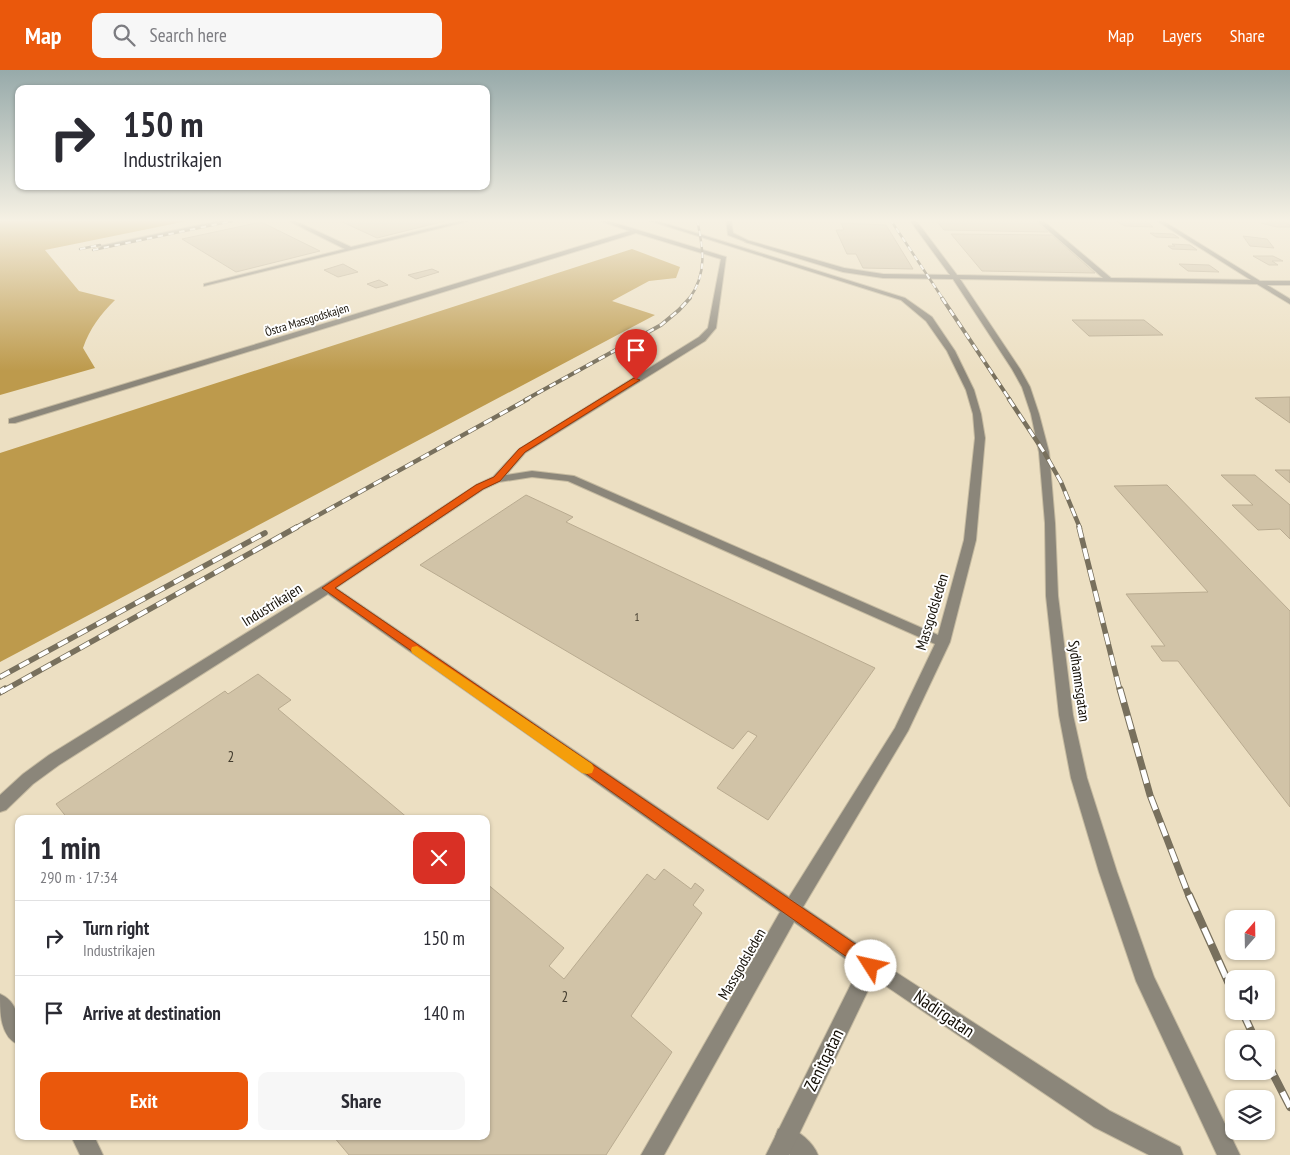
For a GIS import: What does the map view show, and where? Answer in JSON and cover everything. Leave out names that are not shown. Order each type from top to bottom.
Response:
[{"type":"street","points":[[206,285],[267,270]]},
{"type":"street","name":"Östra Massgodskajen","points":[[12,421],[509,270]]},
{"type":"street","name":"Industrikajen","points":[[0,805],[28,779],[54,760],[328,588],[480,487],[497,479],[522,451],[702,339],[712,328],[722,270]]},
{"type":"street","name":"Massgodsleden","points":[[652,1155],[791,910],[901,731],[943,642],[970,540],[980,438],[977,414],[962,372],[938,330],[922,312],[902,299],[810,270]]},
{"type":"street","points":[[842,270],[865,274],[955,277],[1290,283]]},
{"type":"street","name":"Sydhamnsgatan","points":[[950,270],[1016,369],[1026,387],[1035,414],[1044,452],[1050,523],[1052,596],[1066,715],[1079,778],[1108,872],[1146,981],[1230,1155]]},
{"type":"street","points":[[1097,270],[1108,279]]},
{"type":"street","points":[[1236,270],[1290,302]]},
{"type":"street","points":[[497,479],[532,474],[570,478],[943,642]]},
{"type":"street","name":"Nadirgatan","points":[[328,588],[871,966],[1102,1119],[1172,1155]]},
{"type":"street","name":"Zenitgatan","points":[[781,1146],[871,966]]},
{"type":"street","points":[[0,1004],[15,1028]]},
{"type":"street","points":[[84,1140],[92,1155]]},
{"type":"street","points":[[781,1146],[807,1155]]},
{"type":"shaded area","points":[[0,270],[61,270],[79,291],[115,300],[96,322],[83,348],[95,368],[0,395]]},
{"type":"shaded area","points":[[568,270],[679,270],[676,278],[649,281],[612,301],[655,315],[0,662],[0,453]]},
{"type":"building","points":[[232,270],[245,270],[236,272]]},
{"type":"building","points":[[324,270],[354,270],[358,272],[338,277]]},
{"type":"building","points":[[429,270],[439,272],[416,279],[408,275]]},
{"type":"building","points":[[981,270],[1091,270],[1095,273]]},
{"type":"building","points":[[1186,270],[1216,270],[1219,272]]},
{"type":"building","points":[[379,280],[388,285],[376,288],[367,284]]},
{"type":"building","points":[[1072,320],[1144,320],[1163,335],[1089,336]]},
{"type":"building","points":[[1290,397],[1290,423],[1255,398]]},
{"type":"building","points":[[1275,470],[1290,470],[1290,483]]},
{"type":"building","points":[[1221,475],[1255,475],[1290,505],[1290,539],[1280,529],[1258,530],[1232,505],[1253,505]]},
{"type":"building","points":[[1167,485],[1290,611],[1290,807],[1178,661],[1162,661],[1151,646],[1165,646],[1126,594],[1208,592],[1114,486]]},
{"type":"building","points":[[526,495],[573,517],[566,522],[875,668],[768,820],[717,788],[757,736],[748,731],[733,749],[420,565]]},
{"type":"building","points":[[258,674],[291,700],[278,709],[404,815],[65,815],[56,804],[225,691],[228,694]]},
{"type":"building","points":[[664,869],[691,889],[695,883],[704,890],[693,905],[702,913],[631,1016],[672,1052],[606,1155],[349,1155],[336,1140],[490,1140],[490,886],[564,948],[549,966],[564,979],[647,874],[655,880]]},
{"type":"railway","points":[[689,299],[699,280],[701,270]]},
{"type":"railway","points":[[924,270],[943,299]]},
{"type":"railway","points":[[525,400],[661,325],[690,298]]},
{"type":"railway","points":[[942,298],[1010,400]]},
{"type":"railway","points":[[295,528],[528,399]]},
{"type":"railway","points":[[1009,399],[1044,452],[1061,482],[1080,528]]},
{"type":"railway","points":[[3,691],[297,527]]},
{"type":"railway","points":[[1079,527],[1120,691]]},
{"type":"railway","points":[[0,677],[265,533]]},
{"type":"railway","points":[[0,692],[5,689]]},
{"type":"railway","points":[[1120,689],[1150,795],[1189,896]]},
{"type":"railway","points":[[1189,895],[1225,975]]},
{"type":"railway","points":[[1246,1020],[1251,1030]]},
{"type":"railway","points":[[1275,1078],[1290,1107]]},
{"type":"slow traffic","points":[[417,650],[587,768]]},
{"type":"route","points":[[636,380],[522,451],[497,479],[480,487],[328,588],[871,966]]}]
